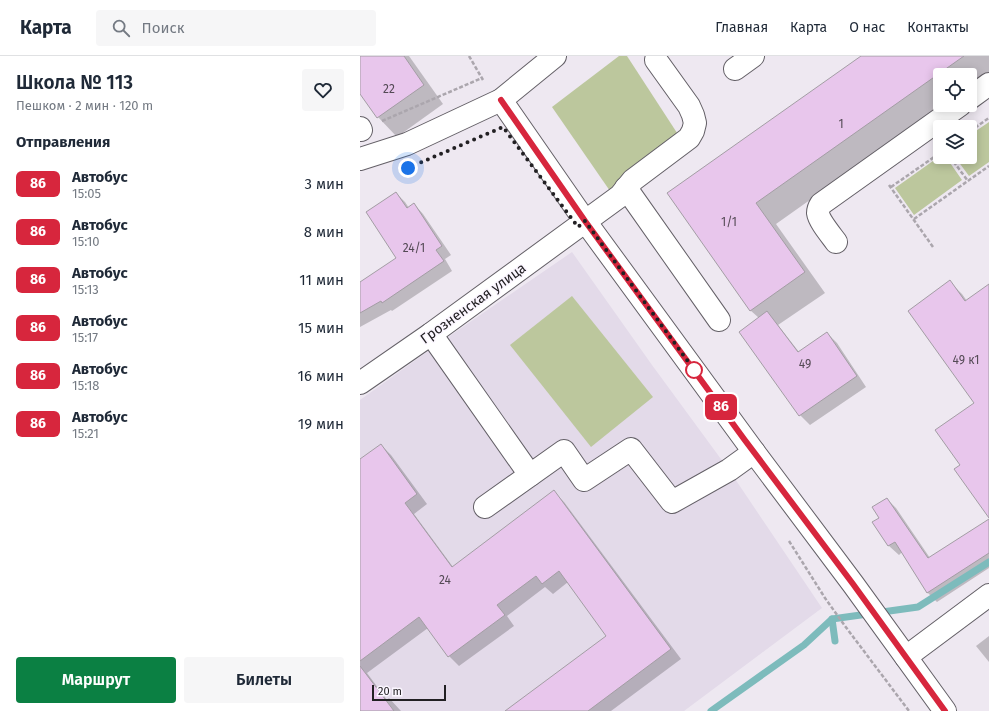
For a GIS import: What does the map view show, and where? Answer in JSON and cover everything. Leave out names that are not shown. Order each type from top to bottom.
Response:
[{"type":"street","points":[[360,159],[407,144],[501,100],[555,56]]},
{"type":"street","points":[[735,69],[753,56]]},
{"type":"street","name":"Грозненская улица","points":[[360,383],[431,334],[620,196],[633,180],[689,138],[695,123],[694,115],[656,60]]},
{"type":"street","points":[[977,93],[989,84]]},
{"type":"street","points":[[501,100],[585,221],[945,711]]},
{"type":"street","points":[[836,242],[818,215],[819,206],[875,164],[950,112]]},
{"type":"street","points":[[626,188],[719,320]]},
{"type":"street","points":[[431,334],[530,476]]},
{"type":"street","points":[[486,507],[564,451],[584,480],[631,449],[672,502],[730,470],[754,452]]},
{"type":"street","points":[[906,657],[989,595]]},
{"type":"path","points":[[361,129],[391,118],[482,78]]},
{"type":"path","points":[[977,126],[989,118]]},
{"type":"path","points":[[891,187],[933,158]]},
{"type":"path","points":[[875,164],[933,247]]},
{"type":"path","points":[[955,164],[968,181]]},
{"type":"path","points":[[914,219],[989,166]]},
{"type":"path","points":[[786,537],[824,598],[909,711]]},
{"type":"shaded area","points":[[572,252],[729,470],[822,608],[684,711],[360,711],[360,400],[438,344]]},
{"type":"green space","points":[[619,56],[627,56],[681,139],[610,191],[552,107]]},
{"type":"green space","points":[[989,122],[989,162],[969,176],[960,164],[977,164],[977,130]]},
{"type":"green space","points":[[933,161],[933,164],[951,164],[962,180],[914,215],[895,188]]},
{"type":"green space","points":[[572,296],[653,397],[591,447],[510,345]]},
{"type":"building","points":[[360,56],[404,56],[424,85],[377,118],[360,94]]},
{"type":"building","points":[[861,56],[964,56],[947,68],[933,68],[933,78],[756,203],[805,272],[750,311],[667,193]]},
{"type":"building","points":[[396,192],[407,208],[414,203],[442,246],[436,250],[444,261],[382,303],[381,301],[360,313],[360,282],[396,258],[366,212]]},
{"type":"building","points":[[950,280],[965,301],[989,284],[989,518],[954,469],[960,465],[935,430],[974,403],[908,311]]},
{"type":"building","points":[[767,311],[798,352],[827,332],[857,376],[799,416],[739,332]]},
{"type":"building","points":[[381,444],[417,494],[405,503],[452,567],[554,490],[671,649],[588,711],[505,711],[606,636],[559,571],[542,584],[536,576],[497,605],[505,615],[448,657],[419,617],[360,661],[360,459]]},
{"type":"building","points":[[887,498],[928,558],[989,519],[989,553],[927,593],[895,542],[888,546],[872,522],[879,518],[872,507]]},
{"type":"building","points":[[360,666],[394,711],[360,711]]},
{"type":"waterway","points":[[711,711],[804,645],[832,619],[918,607],[989,562]]},
{"type":"waterway","points":[[832,619],[835,641]]},
{"type":"bus line","name":"86","points":[[501,100],[585,221],[945,711]]},
{"type":"route","points":[[408,168],[503,127],[578,227],[585,221],[698,375],[694,370]]}]
